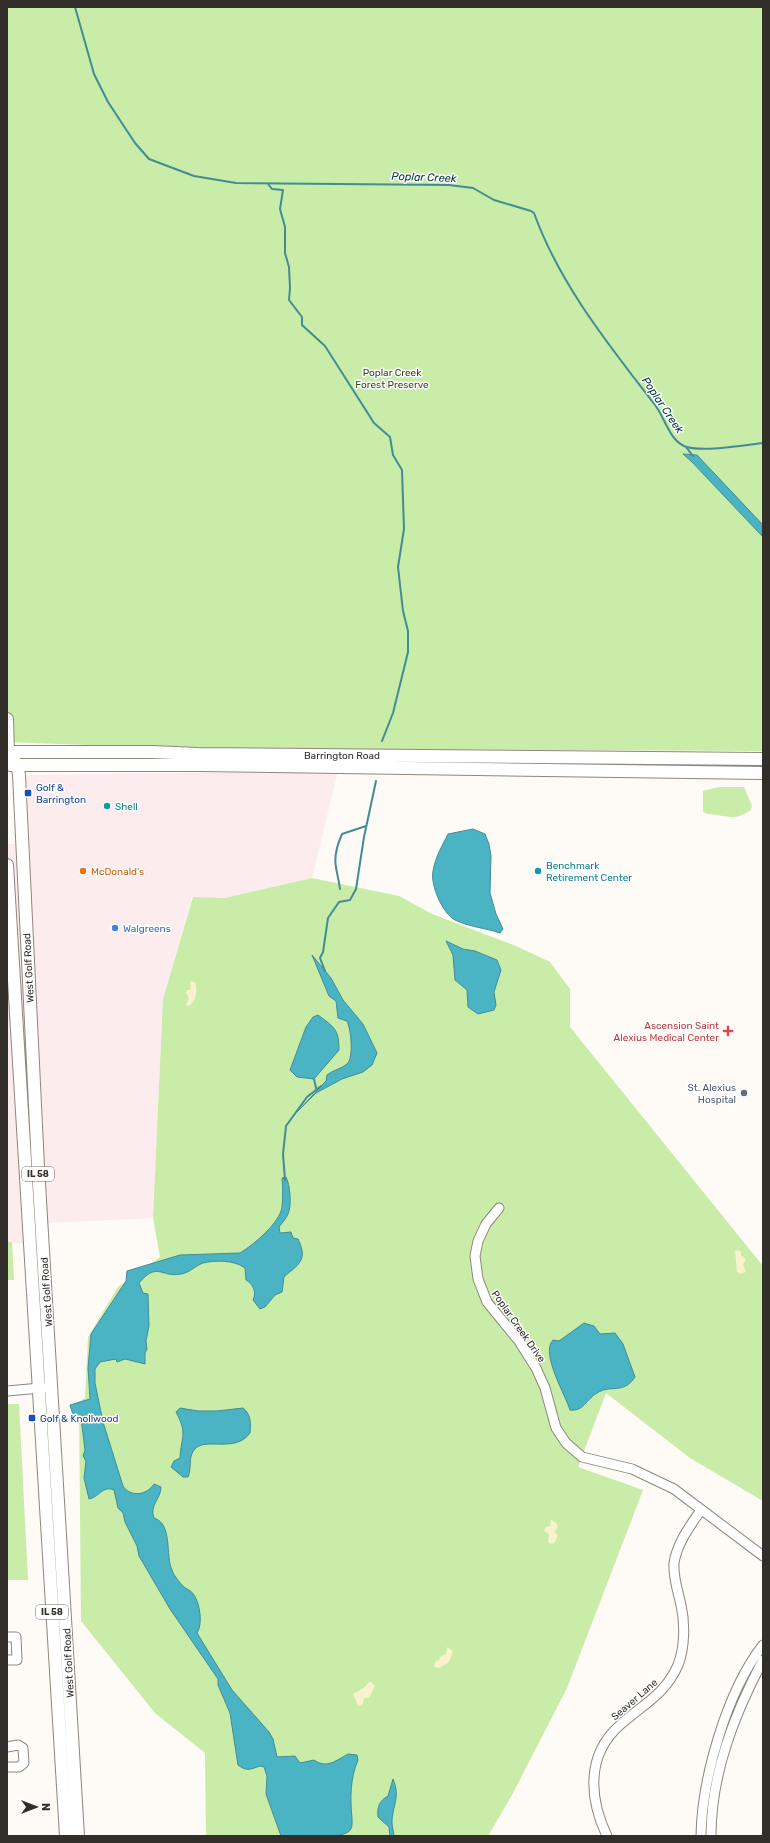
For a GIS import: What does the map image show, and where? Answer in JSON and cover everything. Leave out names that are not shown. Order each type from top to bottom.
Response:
[{"type":"main road","name":"IL 58","points":[[7,719],[9,758]]},
{"type":"main road","name":"Barrington Road","points":[[9,758],[152,752],[198,754],[763,759]]},
{"type":"main road","name":"Barrington Road","points":[[9,758],[199,765],[527,769],[676,773],[763,773]]},
{"type":"main road","name":"West Golf Road","points":[[9,758],[19,776],[38,1167],[78,1836]]},
{"type":"main road","name":"West Golf Road","points":[[7,865],[66,1836]]},
{"type":"street","name":"Poplar Creek Drive","points":[[499,1208],[486,1224],[478,1241],[475,1256],[478,1279],[487,1302],[519,1341],[541,1377],[556,1428],[566,1443],[582,1457],[632,1469],[674,1489],[763,1556]]},
{"type":"street","points":[[7,1390],[52,1387]]},
{"type":"street","name":"Seaver Lane","points":[[607,1836],[598,1818],[593,1798],[593,1776],[598,1759],[606,1743],[619,1726],[656,1697],[669,1682],[678,1664],[683,1648],[683,1627],[681,1606],[675,1582],[674,1562],[681,1541],[701,1510]]},
{"type":"street","points":[[7,1637],[16,1637],[17,1660],[7,1660]]},
{"type":"street","points":[[701,1836],[705,1790],[711,1761],[739,1683],[751,1661],[763,1645]]},
{"type":"street","points":[[711,1836],[711,1821],[718,1770],[737,1715],[763,1660]]},
{"type":"street","points":[[7,1747],[18,1745],[23,1748],[24,1763],[19,1767],[7,1767]]},
{"type":"shaded area","points":[[338,771],[312,878],[225,898],[192,897],[163,999],[153,1218],[24,1224],[26,1244],[7,1242],[7,844],[28,844],[26,775]]},
{"type":"green space","name":"Poplar Creek Forest Preserve","points":[[7,7],[763,7],[763,751],[166,748],[7,742]]},
{"type":"green space","points":[[719,787],[744,787],[752,806],[751,810],[737,817],[708,814],[703,812],[703,791]]},
{"type":"green space","points":[[312,878],[399,896],[432,914],[516,946],[550,962],[570,989],[570,1027],[763,1266],[763,1501],[690,1458],[606,1393],[578,1467],[643,1490],[567,1688],[513,1793],[488,1836],[206,1836],[205,1753],[155,1713],[81,1621],[79,1402],[85,1398],[88,1337],[118,1287],[160,1257],[153,1218],[163,999],[193,897],[225,898]]},
{"type":"green space","points":[[7,1242],[12,1242],[14,1280],[7,1280]]},
{"type":"green space","points":[[7,1404],[19,1404],[28,1580],[7,1580]]},
{"type":"sand","points":[[190,981],[195,982],[196,992],[195,998],[189,1006],[186,1005],[189,998],[186,993],[187,990],[191,990]]},
{"type":"sand","points":[[735,1250],[741,1251],[741,1255],[746,1260],[743,1264],[746,1272],[740,1274],[737,1272]]},
{"type":"sand","points":[[551,1520],[556,1523],[558,1528],[554,1532],[558,1535],[555,1542],[551,1544],[548,1542],[549,1535],[544,1530],[546,1527],[550,1526]]},
{"type":"sand","points":[[447,1647],[453,1651],[449,1662],[439,1668],[434,1667],[435,1662],[446,1654]]},
{"type":"sand","points":[[369,1682],[375,1686],[369,1698],[364,1698],[363,1704],[358,1706],[353,1694],[365,1687]]},
{"type":"water","points":[[683,454],[697,455],[763,525],[763,537],[692,462]]},
{"type":"water","points":[[473,829],[485,834],[489,844],[491,856],[490,893],[496,914],[503,929],[500,933],[466,924],[450,917],[442,906],[433,884],[435,861],[448,834]]},
{"type":"water","points":[[446,941],[463,949],[475,951],[497,960],[501,970],[494,992],[496,1005],[494,1010],[478,1014],[468,1007],[467,990],[455,980],[453,955]]},
{"type":"water","points":[[312,955],[331,978],[343,1000],[363,1024],[377,1053],[372,1065],[363,1072],[342,1079],[316,1093],[297,1112],[326,1081],[327,1075],[347,1064],[351,1056],[351,1037],[347,1021],[338,1018],[336,1001],[329,996]]},
{"type":"water","points":[[318,1015],[332,1026],[337,1033],[339,1050],[314,1079],[297,1077],[290,1070],[306,1027],[313,1017]]},
{"type":"water","points":[[286,1177],[290,1206],[287,1216],[279,1227],[280,1233],[291,1232],[293,1238],[298,1239],[301,1246],[302,1258],[297,1266],[284,1277],[282,1292],[275,1295],[265,1307],[260,1309],[253,1300],[255,1294],[251,1284],[246,1280],[245,1268],[236,1263],[230,1262],[213,1261],[203,1263],[187,1272],[174,1275],[160,1272],[150,1273],[139,1283],[143,1293],[148,1294],[149,1326],[146,1341],[147,1349],[145,1353],[145,1364],[125,1359],[117,1362],[116,1359],[100,1362],[95,1369],[95,1383],[103,1422],[123,1486],[126,1490],[138,1494],[147,1491],[154,1484],[161,1487],[153,1509],[154,1518],[160,1521],[164,1527],[168,1541],[170,1564],[173,1572],[182,1585],[193,1594],[198,1603],[200,1625],[197,1633],[232,1690],[269,1732],[273,1739],[277,1757],[295,1756],[300,1763],[314,1760],[319,1763],[327,1764],[348,1754],[357,1755],[358,1760],[353,1774],[351,1789],[351,1828],[350,1831],[336,1836],[281,1836],[266,1794],[267,1776],[264,1767],[260,1766],[247,1769],[238,1765],[230,1713],[218,1685],[218,1679],[170,1609],[139,1556],[137,1546],[125,1522],[123,1513],[118,1508],[114,1490],[104,1490],[89,1499],[84,1478],[86,1461],[83,1456],[85,1450],[81,1418],[73,1415],[70,1405],[90,1399],[88,1368],[91,1334],[126,1281],[127,1271],[180,1255],[240,1253],[252,1245],[276,1220],[282,1207],[282,1178]]},
{"type":"water","points":[[584,1323],[594,1326],[600,1334],[615,1333],[623,1344],[635,1377],[626,1386],[602,1390],[579,1409],[570,1410],[555,1375],[550,1354],[550,1346],[553,1340],[559,1341]]},
{"type":"water","points":[[180,1408],[198,1411],[217,1411],[243,1408],[249,1416],[250,1433],[244,1439],[236,1443],[205,1444],[199,1446],[192,1453],[188,1477],[183,1477],[171,1467],[174,1461],[180,1458],[183,1431],[176,1412]]},
{"type":"water","points":[[393,1779],[396,1791],[392,1817],[394,1836],[390,1836],[389,1827],[378,1817],[378,1810],[381,1802],[388,1796]]},
{"type":"waterway","name":"Poplar Creek","points":[[75,7],[94,74],[108,102],[135,143],[149,159],[194,176],[236,183],[449,185],[473,188],[494,200],[531,211],[534,213],[557,265],[587,314],[659,410],[671,433],[679,443],[691,448],[701,449],[763,443]]},
{"type":"waterway","points":[[268,184],[272,189],[283,190],[280,209],[285,227],[285,253],[289,267],[289,300],[302,317],[302,325],[325,346],[374,423],[390,437],[393,455],[402,470],[404,529],[398,567],[403,611],[408,631],[408,652],[393,713],[382,741]]},
{"type":"waterway","points":[[686,447],[693,456]]},
{"type":"waterway","points":[[325,971],[320,958],[323,952],[328,918],[339,902],[350,900],[356,889],[364,837],[376,781]]},
{"type":"waterway","points":[[340,889],[336,859],[342,834],[366,826]]},
{"type":"waterway","points":[[314,1079],[316,1088]]},
{"type":"waterway","points":[[285,1180],[283,1154],[286,1126],[307,1097],[321,1086]]},
{"type":"place","name":"Golf & Barrington","points":[[28,793]]},
{"type":"place","name":"Shell","points":[[107,806]]},
{"type":"place","name":"McDonald's","points":[[83,871]]},
{"type":"place","name":"Benchmark Retirement Center","points":[[538,871]]},
{"type":"place","name":"Walgreens","points":[[115,928]]},
{"type":"place","name":"Ascension Saint Alexius Medical Center","points":[[728,1031]]},
{"type":"place","name":"St. Alexius Hospital","points":[[744,1093]]},
{"type":"place","name":"Golf & Knollwood","points":[[32,1418]]}]
